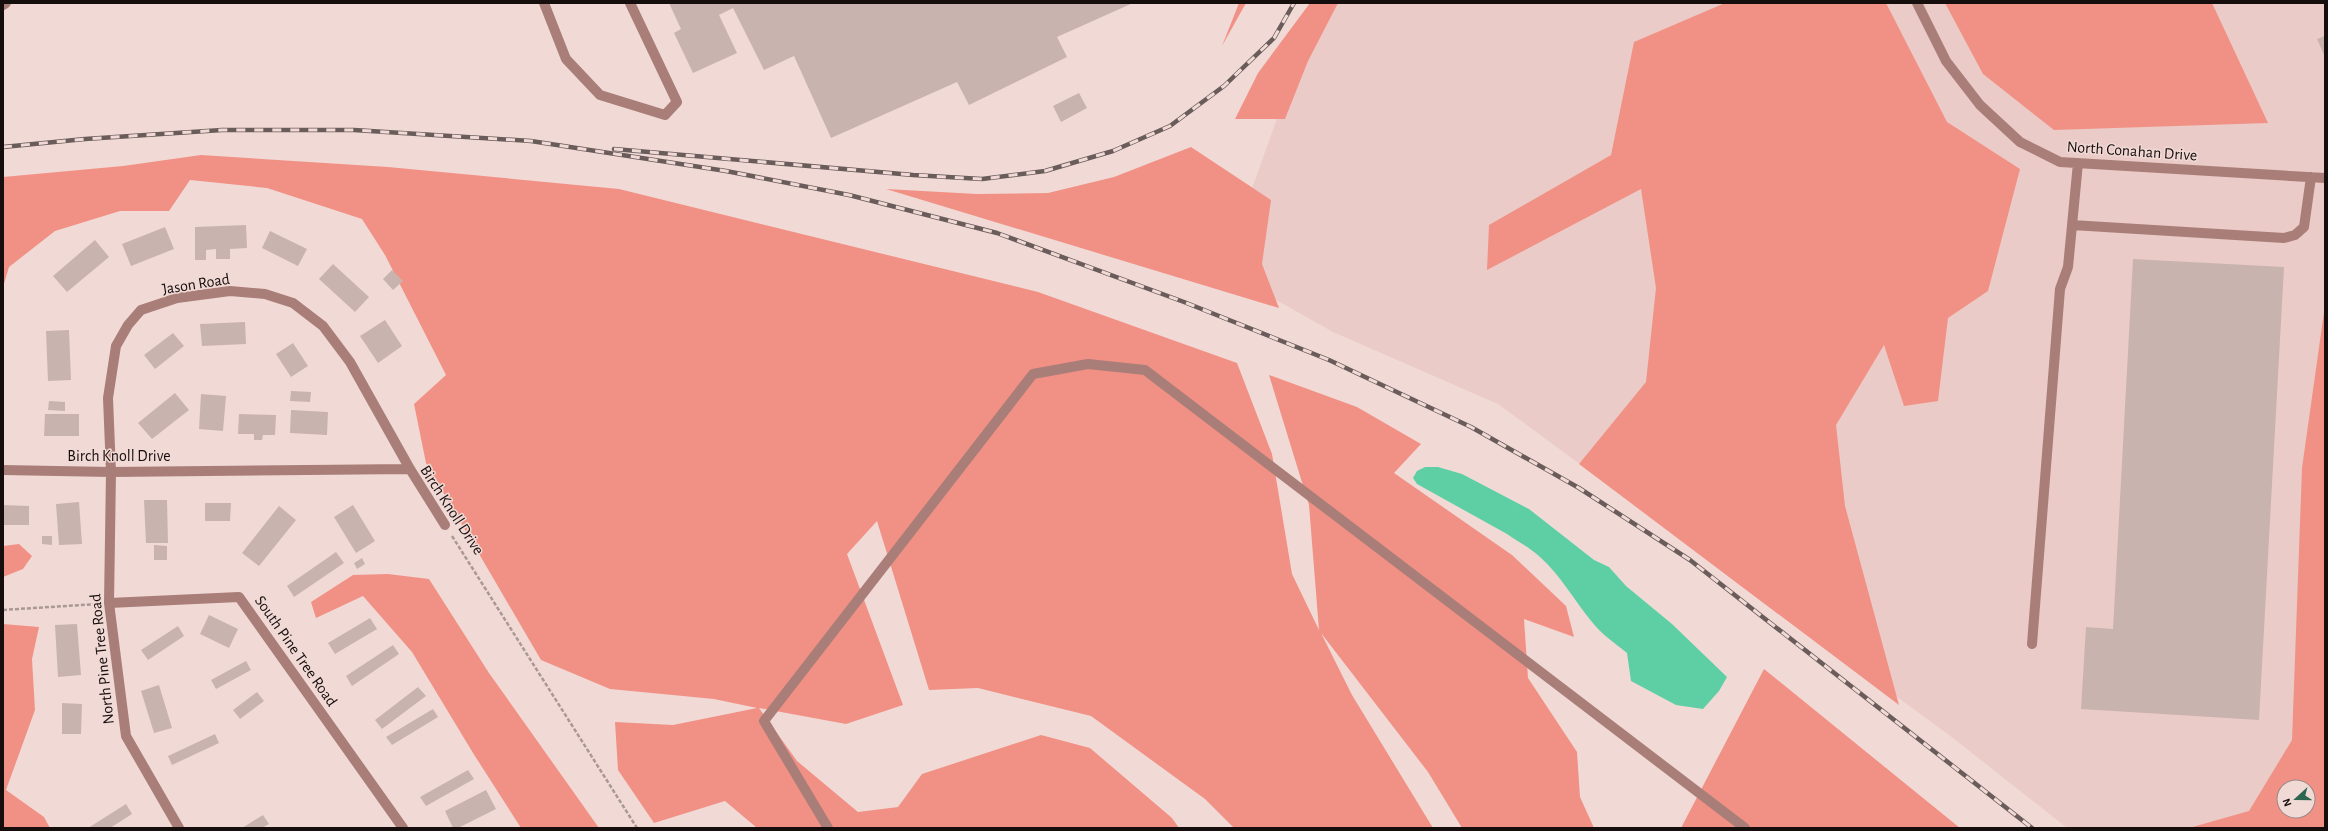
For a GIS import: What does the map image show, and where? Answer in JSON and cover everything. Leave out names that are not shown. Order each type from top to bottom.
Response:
[{"type":"street","points":[[544,3],[566,59],[600,95],[665,115],[677,102],[630,3]]},
{"type":"street","name":"North Conahan Drive","points":[[1917,3],[1946,61],[1980,105],[2020,142],[2060,162],[2325,178]]},
{"type":"street","points":[[2032,644],[2060,289],[2068,267],[2078,163]]},
{"type":"street","points":[[2072,225],[2284,238],[2295,235],[2304,227],[2311,177]]},
{"type":"street","name":"Jason Road","points":[[111,472],[108,398],[116,346],[128,325],[141,310],[178,298],[230,291],[265,294],[293,303],[323,326],[350,362],[410,469]]},
{"type":"street","points":[[828,828],[764,721],[1034,374],[1088,364],[1145,370],[1745,828]]},
{"type":"street","name":"Birch Knoll Drive","points":[[3,470],[111,472],[410,469],[445,525]]},
{"type":"street","name":"North Pine Tree Road","points":[[111,472],[110,603],[126,736],[179,828]]},
{"type":"street","name":"South Pine Tree Road","points":[[110,603],[239,597],[403,828]]},
{"type":"path","name":"Birch Knoll Drive","points":[[445,525],[636,828]]},
{"type":"path","points":[[3,610],[110,603]]},
{"type":"shaded area","points":[[1239,3],[1246,3],[1222,46]]},
{"type":"shaded area","points":[[1310,3],[1338,3],[1308,61],[1285,119],[1235,119],[1258,73]]},
{"type":"shaded area","points":[[1318,3],[2325,3],[2325,828],[2067,828],[1953,738],[1498,404],[1333,332],[1223,270]]},
{"type":"shaded area","points":[[1725,3],[1886,3],[1947,122],[2020,169],[1988,291],[1948,318],[1938,401],[1904,406],[1884,345],[1836,425],[1845,506],[1899,705],[1579,464],[1646,382],[1656,288],[1641,189],[1487,270],[1489,225],[1611,155],[1634,42]]},
{"type":"shaded area","points":[[1945,3],[2212,3],[2268,123],[2054,130],[1983,74]]},
{"type":"shaded area","points":[[1191,147],[1271,200],[1262,264],[1279,308],[886,189],[977,194],[1048,193],[1114,177]]},
{"type":"shaded area","points":[[201,155],[388,167],[619,189],[1038,292],[1237,363],[1272,454],[1292,574],[1319,630],[1309,505],[1269,375],[1357,407],[1421,444],[1394,473],[1512,555],[1566,606],[1574,637],[1524,619],[1528,678],[1577,752],[1580,797],[1594,828],[1462,828],[1428,772],[1321,633],[1352,695],[1433,828],[1234,828],[1205,799],[1091,716],[978,688],[929,690],[877,521],[847,554],[903,705],[846,724],[759,708],[797,761],[858,812],[898,807],[922,774],[1041,735],[1090,748],[1172,818],[1179,828],[757,828],[725,801],[654,823],[618,770],[615,722],[673,725],[757,708],[714,699],[610,689],[541,660],[426,463],[414,404],[446,375],[385,255],[362,219],[267,188],[190,180],[169,211],[120,211],[55,231],[9,267],[3,287],[3,177],[123,166]]},
{"type":"shaded area","points":[[2325,305],[2325,828],[2189,828],[2249,811],[2292,740],[2302,468]]},
{"type":"shaded area","points":[[1425,467],[1438,467],[1462,474],[1529,509],[1594,560],[1609,567],[1626,586],[1672,624],[1727,677],[1719,691],[1703,709],[1676,705],[1631,681],[1627,653],[1604,634],[1585,614],[1548,564],[1532,550],[1507,534],[1417,484],[1413,478],[1417,471]]},
{"type":"shaded area","points":[[19,544],[32,556],[23,569],[3,577],[3,546]]},
{"type":"shaded area","points":[[388,574],[429,579],[489,673],[599,828],[521,828],[473,753],[412,652],[363,596],[316,618],[311,602],[353,575]]},
{"type":"shaded area","points":[[3,624],[39,627],[32,659],[35,710],[6,790],[44,817],[50,828],[3,828]]},
{"type":"shaded area","points":[[1764,669],[1960,828],[1681,828]]},
{"type":"building","points":[[669,3],[1133,3],[1057,37],[1067,57],[969,105],[957,82],[831,138],[794,56],[764,70],[733,8],[719,15],[737,53],[693,73],[674,33],[681,29]]},
{"type":"building","points":[[2325,36],[2325,57],[2317,39]]},
{"type":"building","points":[[1079,93],[1087,108],[1061,122],[1053,106]]},
{"type":"building","points":[[246,225],[247,248],[230,249],[230,259],[216,259],[216,249],[206,250],[206,260],[195,260],[195,227]]},
{"type":"building","points":[[165,227],[174,249],[131,266],[122,244]]},
{"type":"building","points":[[270,231],[307,249],[298,266],[262,248]]},
{"type":"building","points":[[95,240],[109,257],[67,292],[53,276]]},
{"type":"building","points":[[2133,259],[2284,267],[2259,720],[2081,709],[2086,627],[2113,629]]},
{"type":"building","points":[[333,264],[369,297],[355,312],[319,279]]},
{"type":"building","points":[[392,270],[403,281],[393,290],[383,279]]},
{"type":"building","points":[[385,320],[402,346],[378,363],[360,336]]},
{"type":"building","points":[[245,322],[246,344],[202,346],[200,324]]},
{"type":"building","points":[[69,330],[71,380],[48,381],[46,331]]},
{"type":"building","points":[[173,333],[184,346],[155,369],[144,355]]},
{"type":"building","points":[[293,343],[308,366],[291,377],[276,354]]},
{"type":"building","points":[[291,391],[311,392],[310,402],[290,401]]},
{"type":"building","points":[[175,393],[189,410],[152,439],[138,423]]},
{"type":"building","points":[[201,394],[226,396],[223,431],[199,429]]},
{"type":"building","points":[[49,401],[65,402],[65,411],[48,410]]},
{"type":"building","points":[[291,410],[328,412],[327,435],[290,433]]},
{"type":"building","points":[[45,414],[79,414],[79,436],[44,436]]},
{"type":"building","points":[[239,414],[276,415],[275,435],[263,435],[262,440],[254,440],[254,434],[238,434]]},
{"type":"building","points":[[144,500],[167,500],[168,543],[146,543]]},
{"type":"building","points":[[79,502],[82,544],[59,545],[56,504]]},
{"type":"building","points":[[205,503],[231,503],[230,521],[205,521]]},
{"type":"building","points":[[3,505],[29,506],[29,525],[3,525]]},
{"type":"building","points":[[353,505],[375,541],[356,553],[334,517]]},
{"type":"building","points":[[279,506],[296,520],[259,566],[242,553]]},
{"type":"building","points":[[42,536],[52,536],[52,545],[42,544]]},
{"type":"building","points":[[154,545],[167,546],[167,560],[154,560]]},
{"type":"building","points":[[336,552],[344,563],[294,597],[287,586]]},
{"type":"building","points":[[362,558],[365,564],[357,569],[354,563]]},
{"type":"building","points":[[209,615],[238,629],[229,648],[200,634]]},
{"type":"building","points":[[370,618],[377,629],[335,654],[328,643]]},
{"type":"building","points":[[77,624],[81,675],[58,677],[55,625]]},
{"type":"building","points":[[178,626],[184,636],[148,660],[141,650]]},
{"type":"building","points":[[393,645],[399,654],[352,686],[346,676]]},
{"type":"building","points":[[246,661],[251,670],[216,689],[211,680]]},
{"type":"building","points":[[159,685],[172,728],[154,733],[141,691]]},
{"type":"building","points":[[418,687],[426,696],[382,729],[375,720]]},
{"type":"building","points":[[257,692],[264,701],[240,719],[233,710]]},
{"type":"building","points":[[62,703],[82,704],[81,734],[62,734]]},
{"type":"building","points":[[433,709],[438,717],[392,745],[386,737]]},
{"type":"building","points":[[215,734],[219,743],[172,765],[168,756]]},
{"type":"building","points":[[468,770],[474,779],[426,806],[420,797]]},
{"type":"building","points":[[486,790],[496,809],[458,828],[453,828],[445,811]]},
{"type":"building","points":[[126,804],[132,814],[110,828],[88,828]]},
{"type":"building","points":[[263,815],[269,824],[262,828],[242,828]]},
{"type":"railway","points":[[614,149],[913,175],[982,179],[1045,171],[1113,151],[1170,126],[1224,86],[1274,38],[1294,3]]},
{"type":"railway","points":[[3,147],[85,139],[222,130],[354,130],[531,141],[726,171],[849,195],[997,233],[1184,302],[1329,360],[1471,427],[1579,488],[1690,560],[2032,828]]}]
